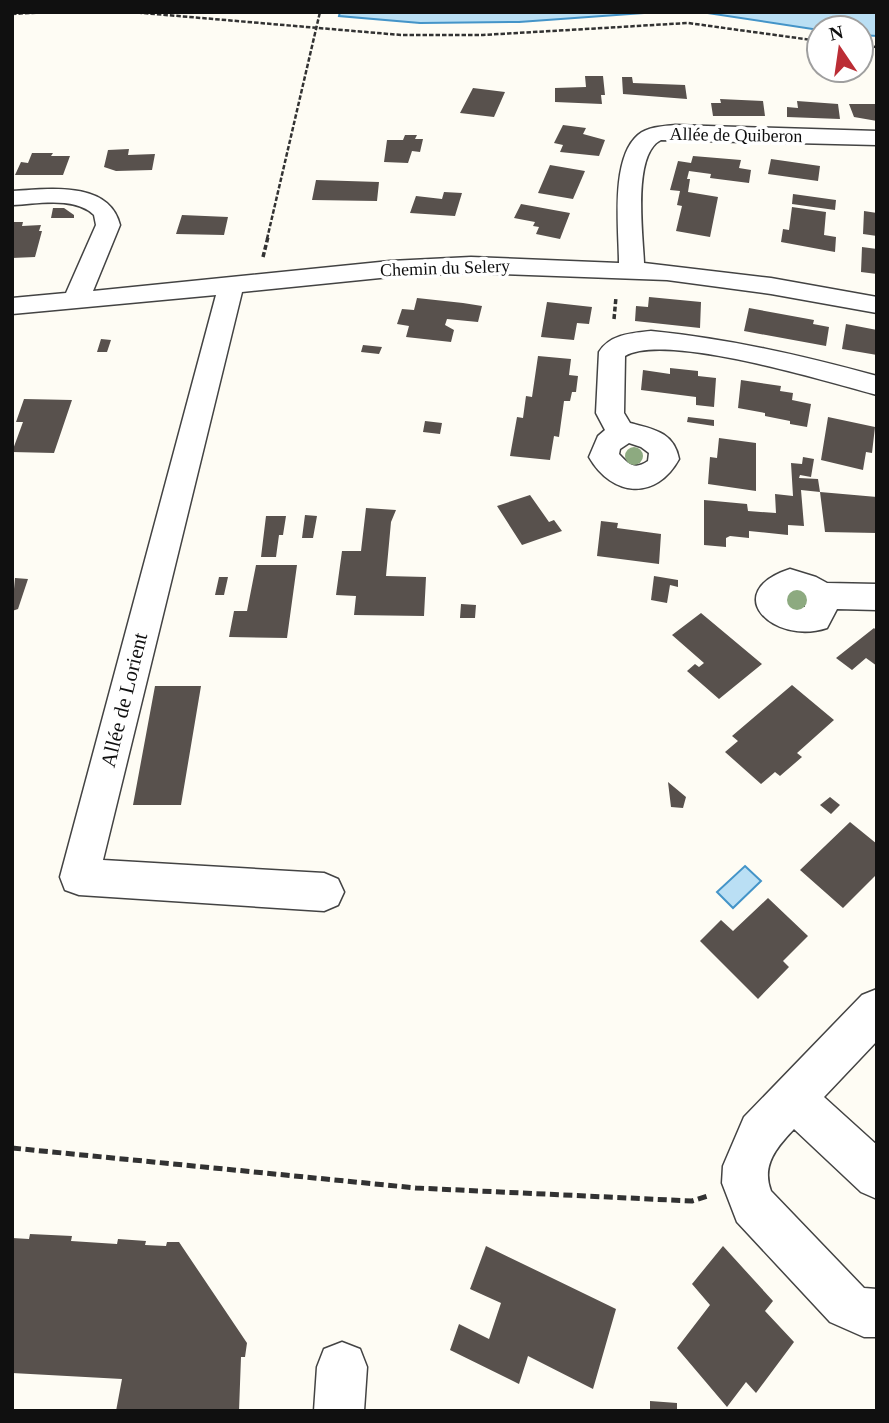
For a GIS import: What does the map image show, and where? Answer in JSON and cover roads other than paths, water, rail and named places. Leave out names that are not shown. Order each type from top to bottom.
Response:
[{"type":"street","name":"Allée de Quiberon","points":[[625,270],[631,173],[642,143],[651,136],[675,132],[877,138]]},
{"type":"street","points":[[12,198],[78,198],[95,203],[105,212],[108,225],[76,301]]},
{"type":"street","name":"Chemin du Selery","points":[[12,306],[431,266],[625,270],[771,286],[877,305]]},
{"type":"street","name":"Allée de Lorient","points":[[244,284],[79,877],[324,892]]},
{"type":"street","points":[[622,435],[610,413],[611,352],[629,342],[651,340],[719,347],[790,361],[877,386]]},
{"type":"street","points":[[820,596],[877,597]]},
{"type":"street","points":[[877,1010],[755,1140],[746,1166],[745,1182],[753,1206],[847,1305],[864,1313],[877,1313]]},
{"type":"street","points":[[793,1098],[877,1176]]},
{"type":"water","points":[[340,12],[658,12],[519,22],[420,23],[339,16]]},
{"type":"water","points":[[701,12],[877,12],[877,36],[875,14],[805,14],[805,28]]},
{"type":"water","points":[[745,866],[761,881],[733,908],[717,892]]}]
